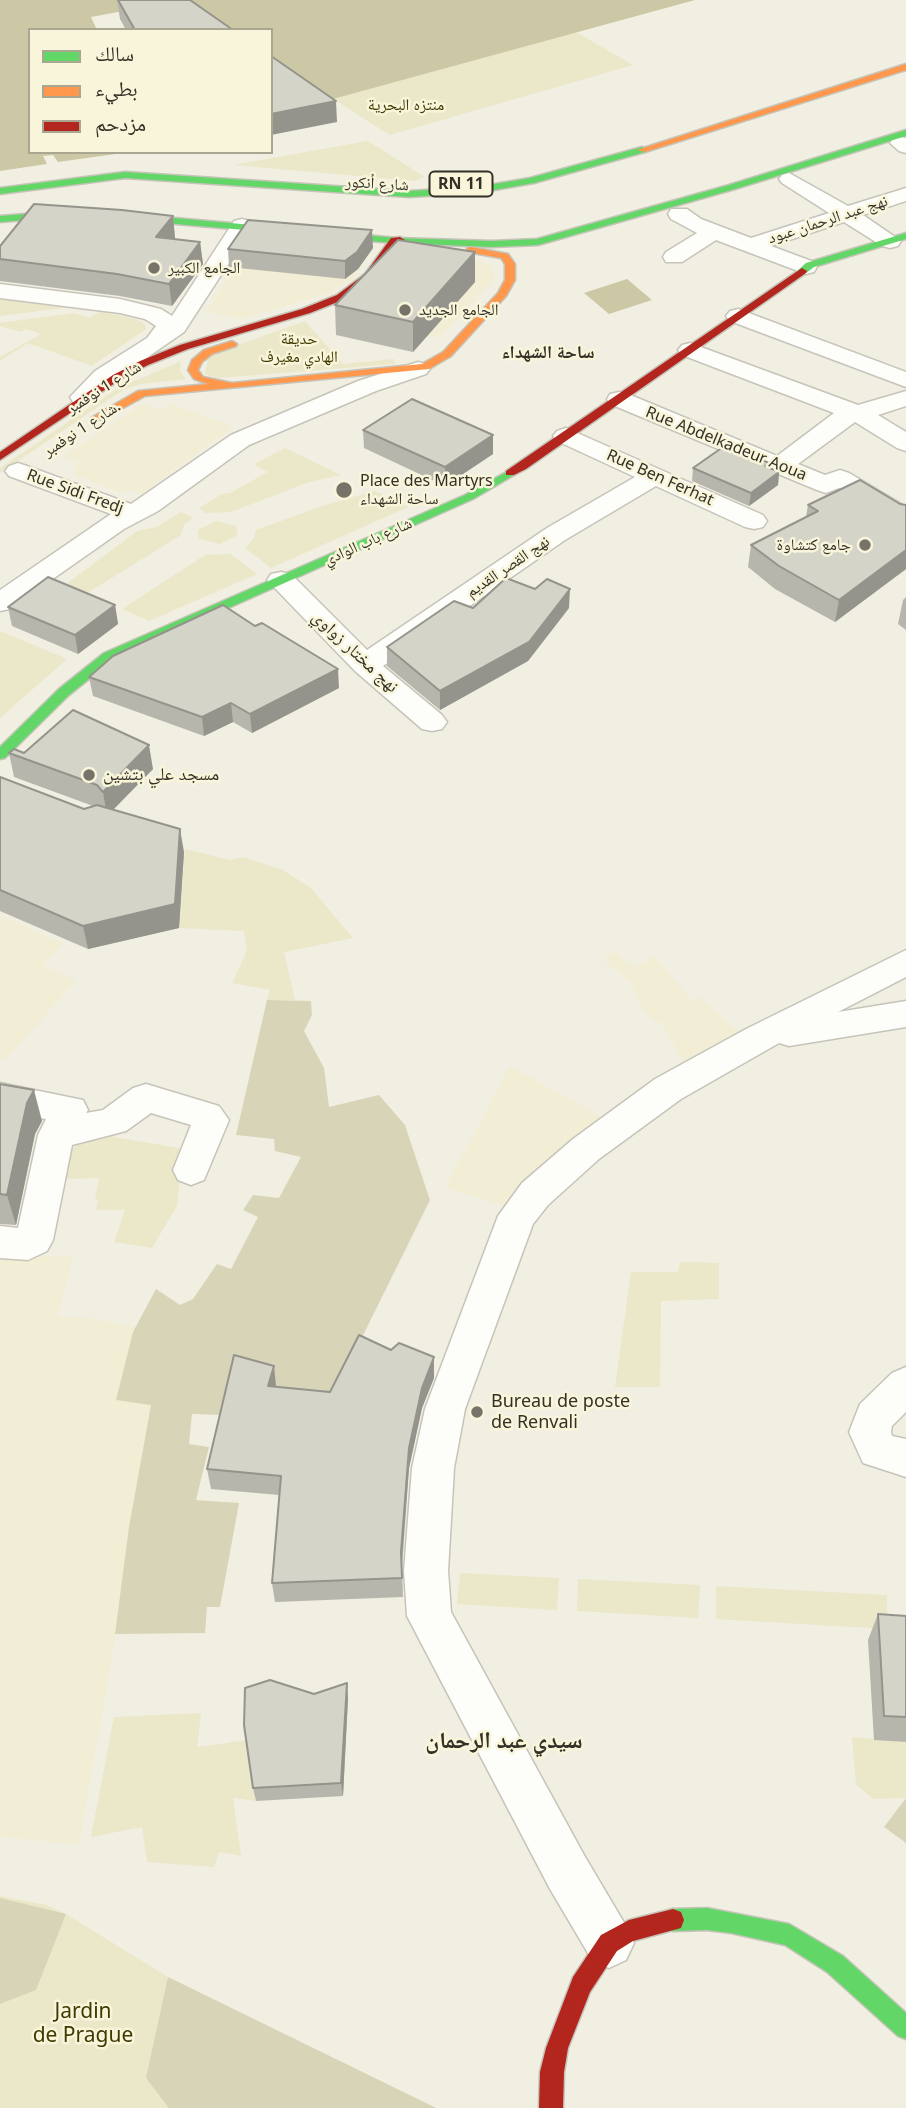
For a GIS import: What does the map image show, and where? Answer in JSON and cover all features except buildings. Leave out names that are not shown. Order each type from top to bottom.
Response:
[{"type":"main road","name":"شارع أنكور","points":[[0,184],[104,171],[150,169],[411,186],[467,183],[569,159],[906,58]]},
{"type":"main road","name":"شارع أنكور","points":[[0,191],[103,176],[148,175],[387,193],[454,192],[530,181],[906,67]]},
{"type":"main road","points":[[0,219],[79,215],[394,240],[504,244],[533,242],[670,211],[789,179],[904,141]]},
{"type":"main road","points":[[558,253],[783,172],[904,141]]},
{"type":"main road","name":"شارع باب الوادي","points":[[0,755],[64,692],[109,656],[461,501],[494,480],[522,467],[807,267],[898,239]]},
{"type":"main road","points":[[232,386],[205,382],[195,374],[193,365],[208,352],[341,301],[365,281],[394,240]]},
{"type":"main road","points":[[430,242],[504,256],[509,262],[511,275],[502,294]]},
{"type":"main road","points":[[418,369],[442,358],[527,268]]},
{"type":"main road","name":"شارع 1 نوفمبر","points":[[19,460],[117,377],[144,363],[184,347],[298,314],[341,298],[365,281]]},
{"type":"main road","name":"شارع 1 نوفمبر.","points":[[83,428],[132,396],[156,391],[418,369]]},
{"type":"main road","points":[[551,2108],[552,2072],[557,2048],[581,1985],[609,1944],[629,1931],[680,1919],[731,1922],[789,1935],[835,1964],[906,2028]]},
{"type":"street","points":[[789,179],[846,214],[898,239]]},
{"type":"street","name":"نهج عبد الرحمان عبود","points":[[749,246],[906,194]]},
{"type":"street","points":[[670,211],[692,224],[807,267]]},
{"type":"street","points":[[19,460],[104,376],[155,344],[176,327],[242,226]]},
{"type":"street","points":[[674,257],[713,232]]},
{"type":"street","points":[[0,292],[120,306],[153,314],[169,325],[155,344]]},
{"type":"street","points":[[738,316],[906,380]]},
{"type":"street","points":[[690,350],[858,413],[906,443]]},
{"type":"street","points":[[0,603],[252,433],[367,386],[418,369]]},
{"type":"street","points":[[780,466],[845,416],[906,398]]},
{"type":"street","name":"Rue Abdelkadeur Aoua","points":[[619,399],[826,485],[840,478],[906,517]]},
{"type":"street","name":"Rue Ben Ferhat","points":[[566,436],[754,521]]},
{"type":"street","name":"Rue Sidi Fredj","points":[[19,460],[132,513]]},
{"type":"street","name":"نهج القصر القديم","points":[[365,665],[556,534],[655,476]]},
{"type":"street","points":[[870,496],[906,485]]},
{"type":"street","name":"نهج مختار زواوي","points":[[281,580],[365,665],[432,722]]},
{"type":"street","points":[[609,1944],[567,1872],[429,1616],[425,1594],[433,1468],[441,1424],[517,1216],[543,1187],[620,1122],[668,1089],[758,1038],[906,962]]},
{"type":"street","points":[[758,1038],[906,1014]]},
{"type":"street","points":[[0,1097],[70,1110],[56,1135],[34,1240],[28,1244],[0,1242]]},
{"type":"street","points":[[56,1135],[113,1121],[146,1098],[152,1098],[211,1120],[191,1170]]},
{"type":"street","points":[[892,1454],[870,1432],[874,1417],[906,1385]]},
{"type":"shaded area","points":[[0,0],[695,0],[333,99],[273,61],[273,28],[221,28],[178,1],[91,17],[96,28],[28,28],[28,154],[116,154],[58,162],[53,155],[43,156],[47,164],[0,171]]},
{"type":"shaded area","points":[[249,236],[375,246],[354,278],[329,293],[243,319],[206,312],[234,268],[228,267]]},
{"type":"shaded area","points":[[403,255],[480,261],[492,266],[495,278],[440,338],[428,335]]},
{"type":"shaded area","points":[[627,279],[652,300],[609,314],[584,293]]},
{"type":"shaded area","points":[[142,404],[157,410],[172,404],[234,427],[141,494],[128,489],[121,493],[73,474],[76,471],[72,469],[80,463],[64,456]]},
{"type":"shaded area","points":[[0,916],[64,943],[43,965],[76,981],[5,1060],[0,1058]]},
{"type":"shaded area","points":[[613,952],[636,967],[655,956],[692,1001],[699,997],[745,1037],[687,1068],[660,1021],[656,1023],[642,1008],[630,981],[603,960]]},
{"type":"shaded area","points":[[267,1000],[311,1001],[312,1015],[304,1031],[324,1068],[329,1107],[379,1095],[405,1125],[430,1200],[331,1400],[231,1375],[220,1415],[192,1414],[189,1444],[209,1447],[196,1500],[239,1503],[220,1607],[207,1607],[205,1633],[115,1634],[129,1527],[151,1405],[116,1400],[133,1332],[156,1289],[180,1305],[193,1299],[217,1264],[231,1269],[258,1217],[243,1210],[253,1195],[279,1198],[301,1157],[275,1151],[274,1139],[236,1135]]},
{"type":"shaded area","points":[[510,1066],[607,1120],[513,1208],[445,1188]]},
{"type":"shaded area","points":[[0,1242],[24,1256],[73,1257],[58,1317],[96,1319],[137,1327],[116,1400],[151,1404],[129,1527],[119,1618],[79,1844],[0,1837]]},
{"type":"shaded area","points":[[906,1798],[906,1843],[884,1827]]},
{"type":"shaded area","points":[[0,1898],[66,1914],[36,1990],[0,2004]]},
{"type":"shaded area","points":[[168,1977],[436,2108],[169,2108],[146,2078]]},
{"type":"green space","name":"منتزه البحرية","points":[[576,32],[633,65],[390,135],[333,99]]},
{"type":"green space","points":[[368,141],[425,177],[415,181],[233,165]]},
{"type":"green space","points":[[0,299],[71,307],[0,316]]},
{"type":"green space","points":[[100,312],[136,319],[145,324],[146,329],[92,366],[28,343],[0,361],[0,357],[41,334],[26,329],[21,332],[0,326],[0,323],[74,313],[89,318]]},
{"type":"green space","name":"حديقة الهادي مغيرف","points":[[305,321],[343,364],[394,359],[395,364],[218,378],[205,374],[209,355]]},
{"type":"green space","points":[[181,361],[180,371],[186,379],[140,384],[123,390],[0,473],[0,468],[118,388]]},
{"type":"green space","points":[[285,448],[341,475],[309,482],[231,512],[205,513],[199,508],[268,472],[254,464]]},
{"type":"green space","points":[[375,491],[408,507],[271,568],[245,548],[254,538],[256,530],[322,506]]},
{"type":"green space","points":[[181,512],[193,518],[184,525],[181,535],[86,594],[65,585],[137,531],[157,527]]},
{"type":"green space","points":[[216,521],[236,526],[238,535],[220,544],[199,539],[198,530]]},
{"type":"green space","points":[[231,554],[257,574],[149,621],[122,609],[205,555]]},
{"type":"green space","points":[[0,631],[67,659],[0,718]]},
{"type":"green space","points":[[185,849],[230,860],[243,857],[283,870],[311,888],[353,938],[284,952],[295,1000],[267,1000],[270,990],[232,983],[247,951],[244,931],[179,928]]},
{"type":"green space","points":[[113,1134],[113,1137],[179,1148],[181,1170],[177,1206],[152,1248],[114,1242],[125,1210],[96,1210],[99,1178],[58,1179],[59,1158],[82,1142]]},
{"type":"green space","points":[[680,1262],[719,1263],[719,1299],[661,1301],[660,1387],[615,1387],[631,1272],[678,1272]]},
{"type":"green space","points":[[460,1573],[559,1578],[557,1610],[457,1604]]},
{"type":"green space","points":[[578,1579],[700,1585],[698,1618],[577,1611]]},
{"type":"green space","points":[[716,1586],[887,1595],[887,1629],[716,1619]]},
{"type":"green space","points":[[201,1713],[197,1747],[248,1740],[256,1801],[233,1798],[241,1856],[219,1852],[214,1867],[147,1862],[142,1827],[91,1837],[114,1717]]},
{"type":"green space","points":[[852,1737],[906,1742],[906,1798],[874,1799],[856,1785]]},
{"type":"green space","name":"Jardin de Prague","points":[[0,1896],[46,1905],[66,1914],[168,1977],[436,2108],[0,2108]]},
{"type":"traffic: fast","points":[[400,240],[492,244],[538,242],[732,187],[906,133]]},
{"type":"traffic: fast","points":[[0,191],[125,175],[409,194],[477,190],[531,181],[642,150]]},
{"type":"traffic: fast","points":[[0,219],[52,215],[119,216],[394,240]]},
{"type":"traffic: fast","points":[[802,271],[810,265],[906,236]]},
{"type":"traffic: fast","points":[[0,755],[64,692],[109,656],[469,497],[510,473]]},
{"type":"traffic: fast","points":[[673,1920],[707,1919],[731,1922],[789,1935],[835,1964],[906,2028]]},
{"type":"traffic: slow","points":[[642,150],[906,67]]},
{"type":"traffic: slow","points":[[232,344],[208,352],[197,360],[193,370],[199,379],[232,386],[425,367],[447,354],[502,294],[510,280],[510,264],[504,256],[471,250]]},
{"type":"traffic: slow","points":[[97,418],[142,393],[226,386]]},
{"type":"traffic: jam","points":[[0,457],[117,377],[144,363],[184,347],[306,311],[341,297],[369,276],[394,240],[400,240]]},
{"type":"traffic: jam","points":[[510,473],[802,271]]},
{"type":"traffic: jam","points":[[551,2108],[552,2072],[557,2048],[581,1985],[609,1943],[629,1931],[673,1920]]},
{"type":"place","name":"الجامع الكبير","points":[[154,268]]},
{"type":"place","name":"الجامع الجديد","points":[[405,310]]},
{"type":"place","name":"Place des Martyrs ساحة الشهداء","points":[[344,490]]},
{"type":"place","name":"جامع كتشاوة","points":[[865,545]]},
{"type":"place","name":"مسجد علي بتشين","points":[[89,775]]},
{"type":"place","name":"Bureau de poste de Renvali","points":[[477,1412]]},
{"type":"district","name":"ساحة الشهداء","points":[[548,353]]},
{"type":"district","name":"سيدي عبد الرحمان","points":[[504,1741]]}]
